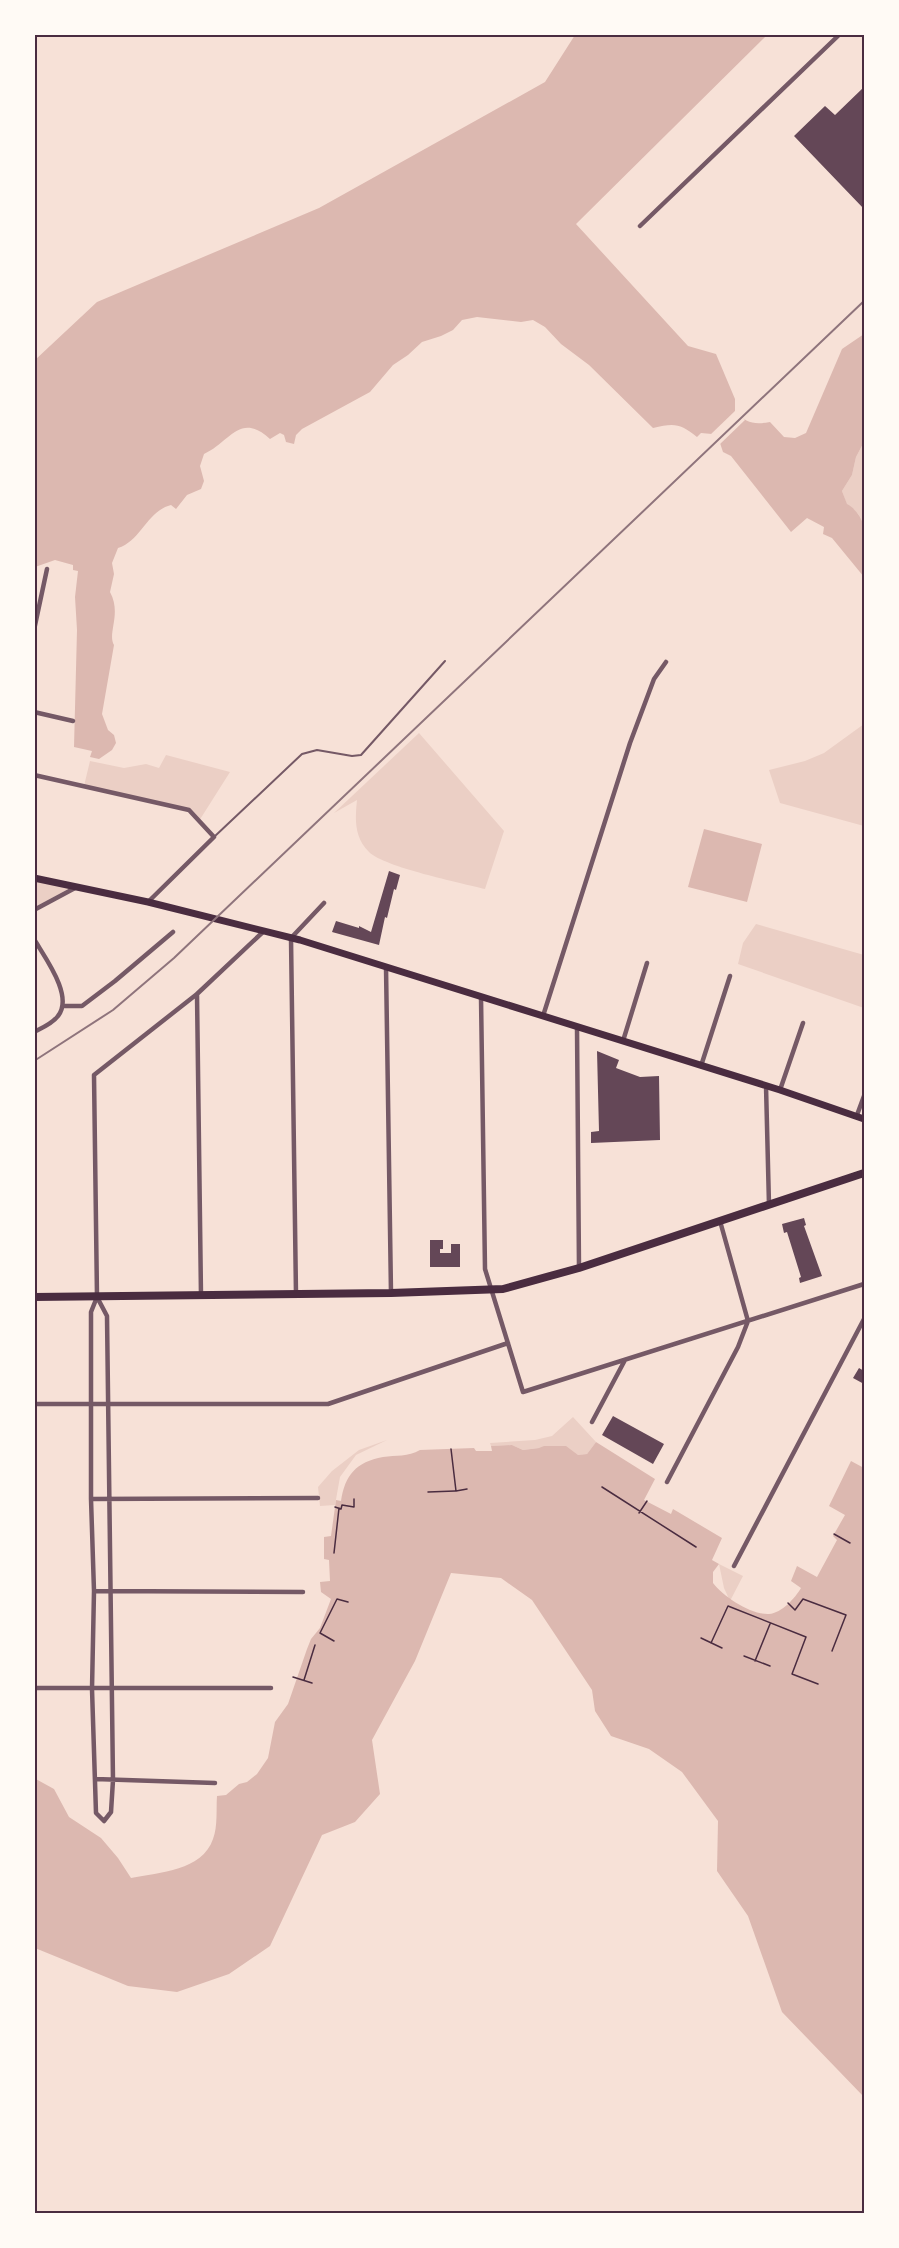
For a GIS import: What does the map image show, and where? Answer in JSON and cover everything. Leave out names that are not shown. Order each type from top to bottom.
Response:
[{"type":"main road","points":[[34,878],[148,902],[291,938],[862,1117]]},
{"type":"main road","points":[[34,1297],[391,1293],[503,1289],[579,1268],[864,1173]]},
{"type":"street","points":[[640,226],[840,34]]},
{"type":"street","points":[[34,630],[47,569]]},
{"type":"street","points":[[34,606],[40,603]]},
{"type":"street","points":[[543,1017],[626,753],[654,679],[666,662]]},
{"type":"street","points":[[34,712],[73,721]]},
{"type":"street","points":[[34,775],[189,810],[214,837],[148,902]]},
{"type":"street","points":[[34,909],[75,888]]},
{"type":"street","points":[[296,1294],[291,938],[324,903]]},
{"type":"street","points":[[97,1297],[107,1316],[110,1498],[113,1780],[111,1812],[104,1821],[96,1813],[93,1689],[91,1312],[97,1297],[94,1075],[197,994],[264,931]]},
{"type":"street","points":[[63,1006],[82,1006],[173,932]]},
{"type":"street","points":[[34,939],[61,988],[63,1006],[54,1021],[34,1032]]},
{"type":"street","points":[[623,1041],[647,963]]},
{"type":"street","points":[[386,967],[391,1293]]},
{"type":"street","points":[[701,1066],[730,976]]},
{"type":"street","points":[[197,994],[201,1296]]},
{"type":"street","points":[[481,997],[484,1269],[523,1392],[864,1284]]},
{"type":"street","points":[[780,1090],[803,1023]]},
{"type":"street","points":[[577,1028],[579,1268]]},
{"type":"street","points":[[766,1086],[769,1205]]},
{"type":"street","points":[[862,1117],[864,1096]]},
{"type":"street","points":[[667,1482],[738,1347],[748,1321],[720,1221]]},
{"type":"street","points":[[734,1566],[864,1319]]},
{"type":"street","points":[[34,1404],[328,1404],[508,1343]]},
{"type":"street","points":[[592,1422],[625,1360]]},
{"type":"street","points":[[91,1499],[318,1498]]},
{"type":"street","points":[[94,1591],[303,1592]]},
{"type":"street","points":[[34,1688],[271,1688]]},
{"type":"street","points":[[95,1779],[215,1783]]},
{"type":"lane","points":[[214,837],[302,754],[317,750],[352,756],[361,755],[445,661]]},
{"type":"path","points":[[451,1449],[456,1491]]},
{"type":"path","points":[[602,1487],[696,1547]]},
{"type":"path","points":[[428,1492],[467,1489]]},
{"type":"path","points":[[334,1553],[339,1508],[341,1509],[342,1505],[354,1507],[354,1499]]},
{"type":"path","points":[[639,1512],[647,1502]]},
{"type":"path","points":[[834,1534],[850,1543]]},
{"type":"path","points":[[334,1641],[320,1633],[337,1599],[348,1602]]},
{"type":"path","points":[[788,1603],[795,1610],[803,1599],[846,1615],[832,1651]]},
{"type":"path","points":[[711,1643],[728,1606],[806,1637],[792,1674],[818,1684]]},
{"type":"path","points":[[750,1616],[752,1609]]},
{"type":"path","points":[[755,1661],[771,1624]]},
{"type":"path","points":[[701,1638],[722,1648]]},
{"type":"path","points":[[304,1680],[315,1645]]},
{"type":"path","points":[[744,1656],[770,1666]]},
{"type":"path","points":[[293,1677],[312,1683]]},
{"type":"shaded area","points":[[575,35],[767,35],[576,224],[688,346],[716,354],[735,399],[735,411],[751,422],[770,422],[784,437],[795,438],[806,433],[842,349],[864,334],[864,442],[856,457],[852,475],[842,491],[847,504],[858,514],[864,526],[864,577],[832,538],[823,534],[824,527],[807,518],[791,532],[731,456],[723,452],[720,443],[712,434],[701,433],[697,437],[677,425],[653,428],[589,365],[561,344],[545,327],[533,320],[521,322],[477,317],[462,320],[453,330],[422,342],[393,365],[370,392],[302,429],[296,435],[294,444],[286,442],[284,435],[280,433],[270,439],[260,431],[251,428],[235,432],[204,454],[200,466],[204,481],[201,489],[187,495],[176,509],[171,505],[163,508],[133,539],[118,548],[112,563],[114,574],[110,592],[115,608],[112,635],[114,645],[102,714],[116,743],[112,750],[99,759],[90,757],[92,751],[74,747],[77,630],[75,597],[78,571],[73,570],[73,565],[55,560],[35,567],[35,360],[97,302],[319,208],[545,82]]},
{"type":"shaded area","points":[[864,442],[864,526],[858,514],[847,505],[842,491],[852,475],[856,457]]},
{"type":"shaded area","points":[[864,724],[864,826],[780,803],[769,770],[805,761],[824,753]]},
{"type":"shaded area","points":[[419,733],[504,831],[485,889],[406,869],[377,858],[364,846],[358,834],[357,800],[334,813]]},
{"type":"shaded area","points":[[166,755],[230,772],[199,821],[189,810],[84,786],[90,761],[124,768],[146,764],[159,768]]},
{"type":"shaded area","points":[[704,829],[762,844],[747,902],[688,887]]},
{"type":"shaded area","points":[[35,880],[70,888],[35,907]]},
{"type":"shaded area","points":[[756,924],[864,955],[864,1008],[738,964],[743,943]]},
{"type":"shaded area","points":[[573,1417],[596,1442],[587,1454],[578,1455],[539,1448],[523,1450],[512,1445],[491,1446],[490,1443],[535,1440],[552,1436]]},
{"type":"shaded area","points":[[387,1440],[356,1455],[340,1477],[335,1505],[320,1506],[318,1487],[332,1471],[359,1450]]},
{"type":"shaded area","points":[[596,1442],[655,1479],[644,1500],[671,1514],[673,1509],[722,1538],[712,1560],[719,1564],[713,1572],[713,1583],[738,1604],[762,1614],[779,1611],[801,1588],[791,1581],[797,1566],[817,1577],[837,1540],[833,1536],[845,1515],[829,1506],[851,1461],[864,1468],[864,2097],[782,2012],[748,1916],[717,1871],[718,1821],[682,1772],[649,1749],[611,1736],[595,1711],[592,1690],[532,1600],[501,1578],[451,1573],[415,1661],[372,1740],[380,1794],[355,1822],[322,1835],[270,1946],[229,1974],[177,1992],[128,1986],[35,1948],[34,1778],[54,1789],[69,1817],[101,1838],[131,1878],[179,1868],[200,1858],[208,1850],[215,1834],[217,1796],[226,1795],[239,1784],[247,1782],[257,1774],[268,1758],[275,1722],[288,1704],[311,1639],[320,1628],[331,1599],[321,1592],[320,1582],[330,1581],[329,1560],[324,1559],[324,1537],[331,1536],[336,1500],[341,1501],[345,1484],[353,1471],[374,1459],[406,1455],[420,1450],[474,1448],[476,1451],[492,1451],[491,1446],[512,1445],[523,1450],[544,1446],[566,1446],[578,1455],[587,1454]]},
{"type":"shaded area","points":[[719,1564],[743,1576],[730,1601],[724,1588]]},
{"type":"pier","points":[[736,410],[745,420],[719,445],[710,435]]},
{"type":"building","points":[[864,87],[864,209],[794,136],[825,106],[835,115]]},
{"type":"building","points":[[389,871],[400,875],[387,918],[385,917],[379,945],[332,932],[336,921],[359,928],[359,926],[371,932]]},
{"type":"building","points":[[597,1051],[619,1060],[616,1068],[640,1077],[659,1076],[660,1140],[591,1143],[591,1132],[599,1131]]},
{"type":"building","points":[[804,1218],[806,1225],[804,1226],[822,1276],[800,1283],[799,1278],[801,1277],[787,1232],[784,1233],[782,1224]]},
{"type":"building","points":[[430,1240],[443,1240],[443,1249],[440,1249],[440,1253],[451,1253],[451,1244],[460,1244],[460,1267],[430,1267]]},
{"type":"building","points":[[859,1368],[864,1371],[864,1384],[853,1378]]},
{"type":"building","points":[[613,1416],[664,1444],[653,1464],[602,1435]]},
{"type":"railway","points":[[34,1061],[113,1010],[174,958],[864,301]]}]
